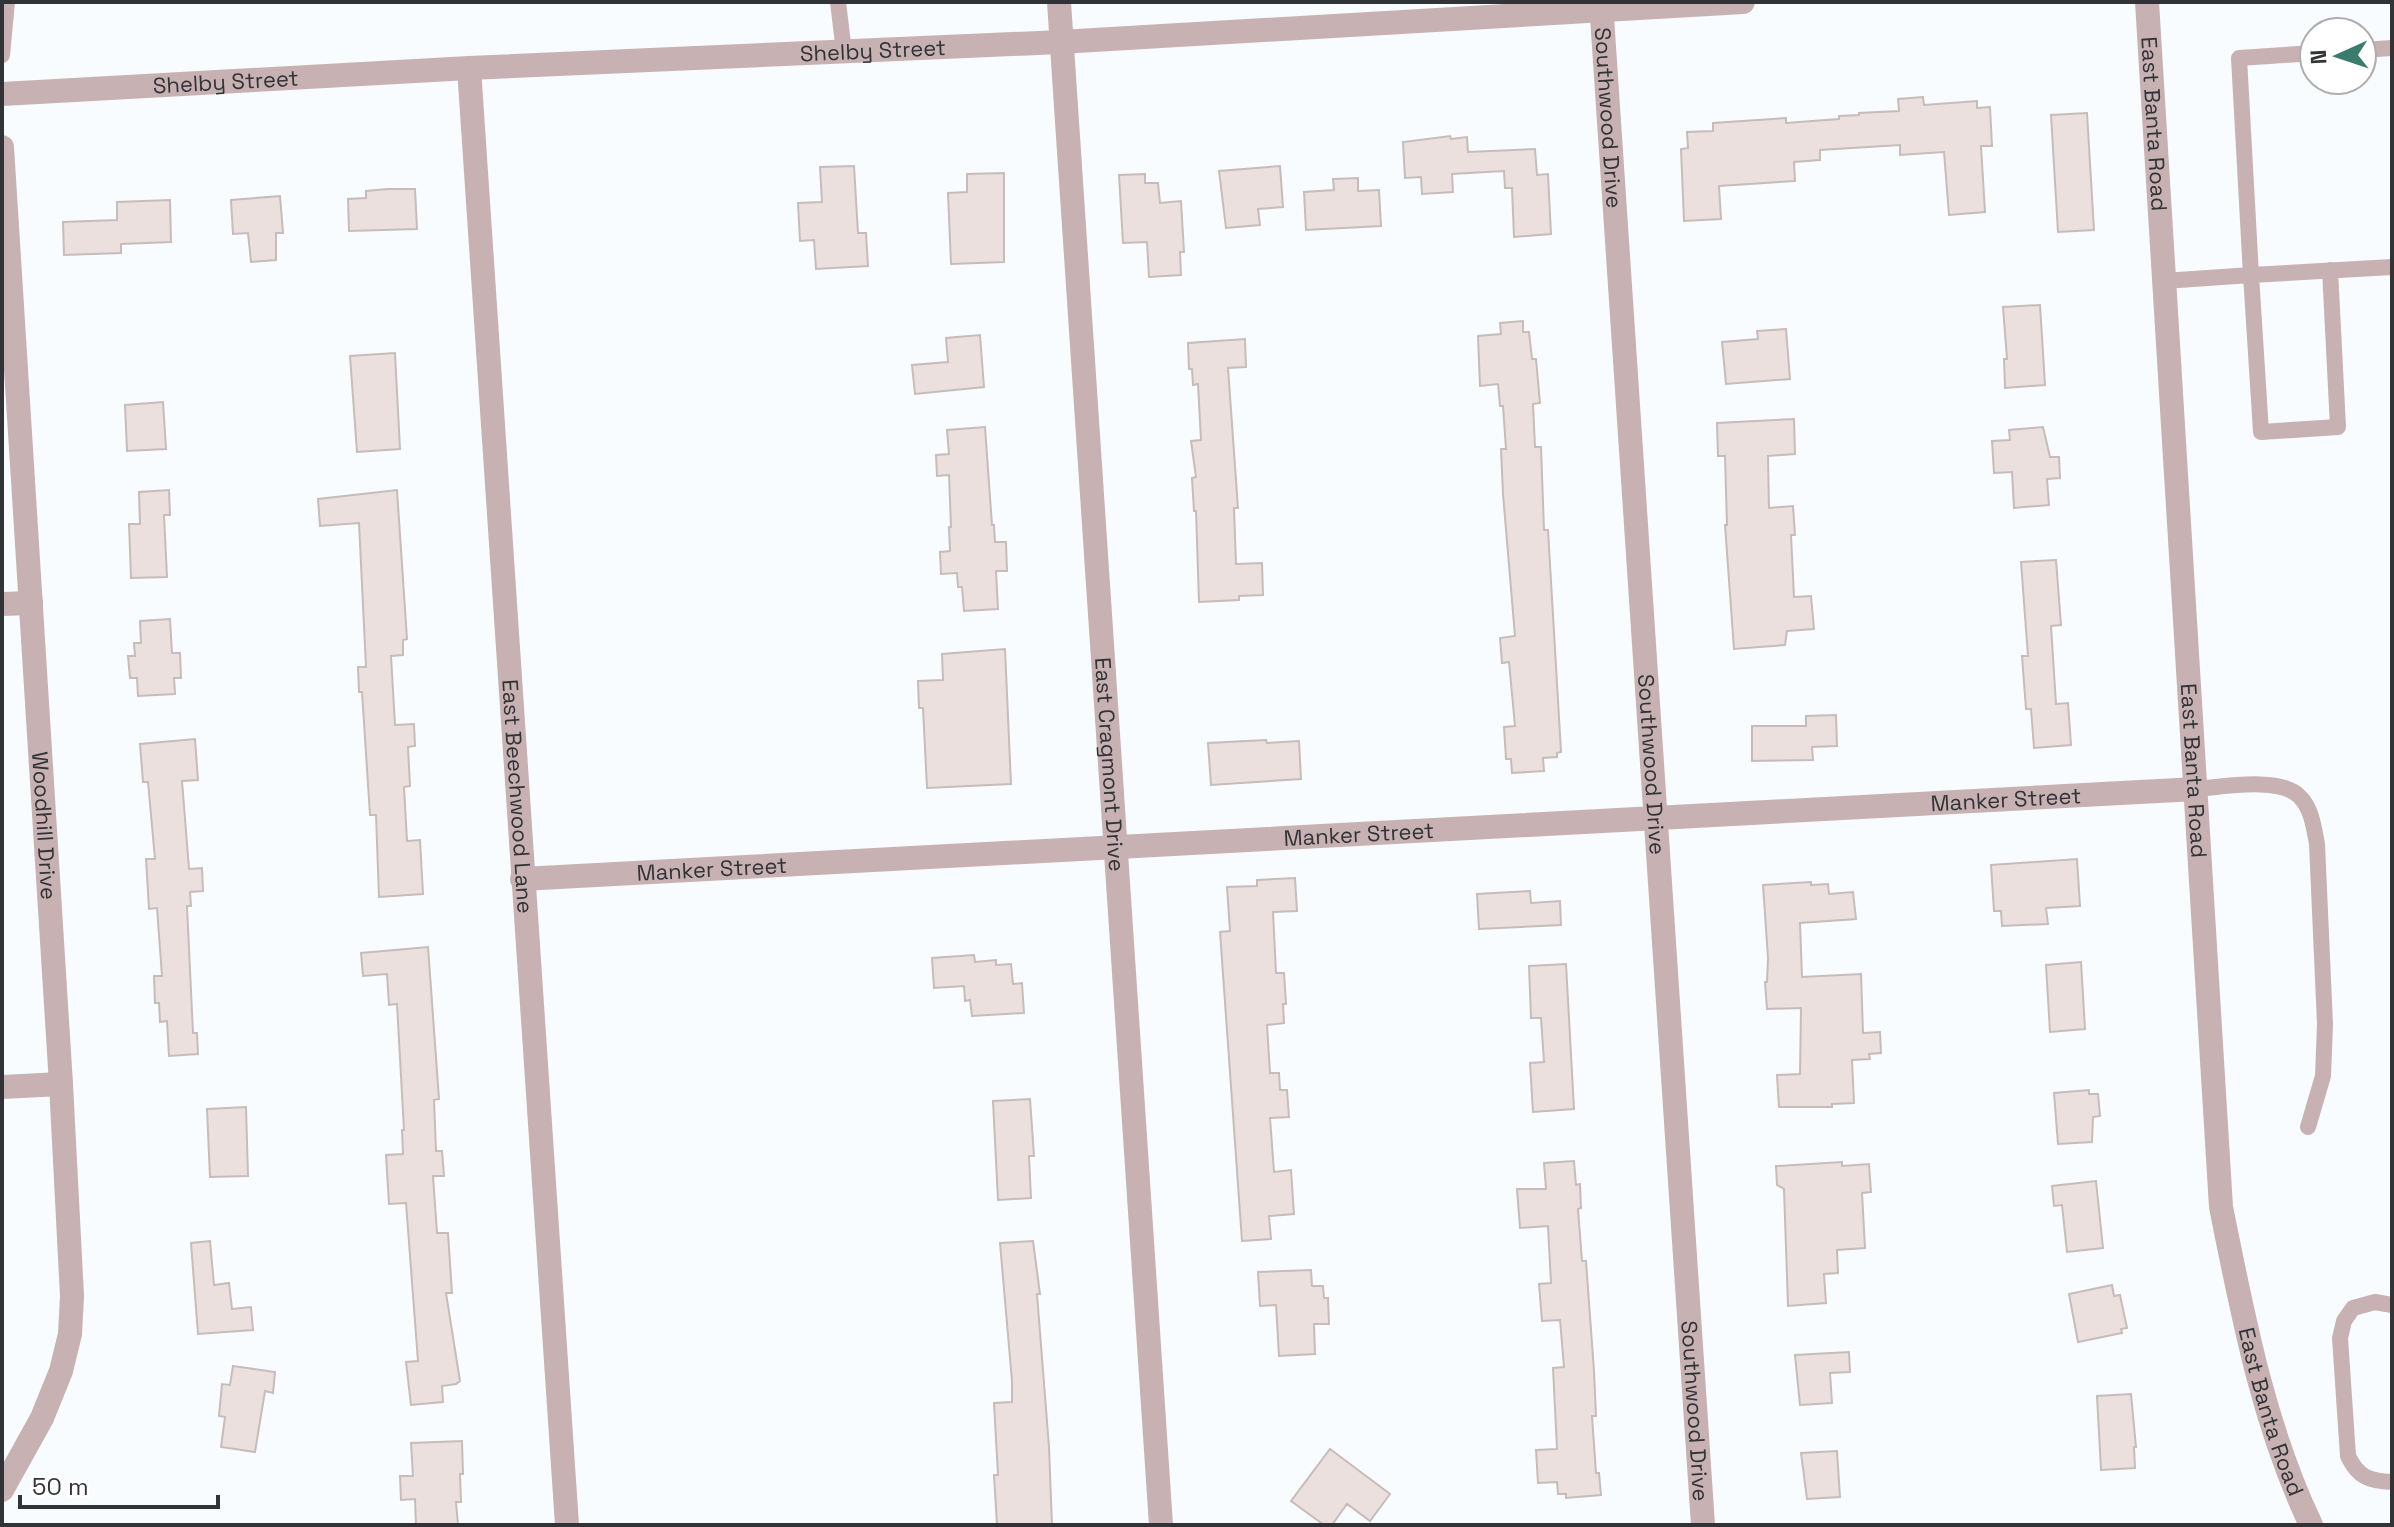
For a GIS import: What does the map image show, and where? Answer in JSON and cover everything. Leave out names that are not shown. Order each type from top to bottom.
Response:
[{"type":"street","name":"East Cragmont Drive","points":[[1059,2],[1161,1525]]},
{"type":"street","name":"Shelby Street","points":[[2,94],[469,68],[1060,42],[1602,6],[1743,2]]},
{"type":"street","name":"East Banta Road","points":[[2147,2],[2221,1207],[2254,1365],[2283,1460],[2311,1525]]},
{"type":"street","name":"Southwood Drive","points":[[1602,6],[1703,1525]]},
{"type":"street","name":"East Beechwood Lane","points":[[469,68],[567,1525]]},
{"type":"street","name":"Woodhill Drive","points":[[2,147],[72,1283],[70,1334],[65,1359],[52,1395],[2,1490]]},
{"type":"street","points":[[2,604],[31,603]]},
{"type":"street","name":"Manker Street","points":[[522,879],[2196,789]]},
{"type":"street","points":[[2,1087],[61,1084]]},
{"type":"lane","points":[[2,55],[7,2]]},
{"type":"lane","points":[[838,2],[844,52]]},
{"type":"lane","points":[[2298,54],[2239,58],[2261,432],[2338,427],[2330,270]]},
{"type":"lane","points":[[2164,281],[2392,267]]},
{"type":"lane","points":[[2196,789],[2281,786],[2300,796],[2311,815],[2318,858],[2325,1024],[2323,1076],[2308,1127]]},
{"type":"lane","points":[[2392,1305],[2375,1302],[2353,1308],[2344,1321],[2340,1338],[2348,1456],[2362,1477],[2392,1482]]},
{"type":"building","points":[[1923,97],[1924,105],[1977,101],[1977,108],[1990,107],[1992,146],[1981,146],[1985,212],[1949,215],[1944,152],[1900,155],[1900,145],[1820,150],[1820,160],[1794,162],[1795,181],[1719,186],[1721,219],[1684,221],[1681,149],[1688,148],[1687,132],[1713,131],[1713,123],[1786,118],[1786,123],[1899,111],[1898,99]]},
{"type":"building","points":[[2087,113],[2094,230],[2058,232],[2051,115]]},
{"type":"building","points":[[1450,136],[1451,139],[1467,137],[1468,152],[1535,149],[1537,175],[1548,174],[1551,234],[1514,237],[1512,188],[1505,188],[1504,171],[1452,174],[1453,192],[1422,194],[1421,177],[1405,178],[1403,142]]},
{"type":"building","points":[[854,166],[858,233],[866,233],[868,266],[816,269],[814,240],[800,241],[798,203],[822,202],[820,167]]},
{"type":"building","points":[[1280,166],[1283,207],[1258,209],[1260,225],[1226,228],[1219,171]]},
{"type":"building","points":[[1004,173],[1004,262],[951,264],[948,193],[967,192],[967,174]]},
{"type":"building","points":[[1145,174],[1145,183],[1158,183],[1160,203],[1181,201],[1184,252],[1180,252],[1181,275],[1149,277],[1147,242],[1123,243],[1119,175]]},
{"type":"building","points":[[1358,178],[1358,191],[1379,190],[1381,226],[1306,230],[1304,192],[1334,190],[1333,179]]},
{"type":"building","points":[[415,189],[417,229],[349,231],[348,199],[366,198],[366,191]]},
{"type":"building","points":[[280,196],[283,233],[276,233],[276,260],[251,262],[248,233],[233,234],[231,200]]},
{"type":"building","points":[[170,200],[171,242],[121,244],[121,253],[64,255],[63,222],[117,220],[117,202]]},
{"type":"building","points":[[2040,305],[2045,385],[2005,388],[2004,359],[2007,359],[2003,307]]},
{"type":"building","points":[[1523,321],[1523,332],[1529,332],[1532,359],[1536,359],[1540,403],[1533,404],[1535,447],[1541,447],[1544,530],[1548,530],[1561,752],[1557,753],[1557,757],[1543,758],[1544,771],[1512,773],[1511,759],[1506,759],[1504,727],[1515,726],[1509,662],[1502,663],[1500,638],[1515,636],[1503,494],[1501,449],[1506,449],[1503,406],[1500,406],[1498,384],[1480,386],[1478,336],[1501,334],[1500,323]]},
{"type":"building","points":[[1786,329],[1790,379],[1726,384],[1722,342],[1758,339],[1757,331]]},
{"type":"building","points":[[980,335],[984,387],[915,394],[912,365],[948,362],[946,338]]},
{"type":"building","points":[[1245,339],[1246,367],[1228,368],[1238,508],[1234,508],[1236,564],[1262,563],[1263,595],[1199,602],[1192,478],[1196,477],[1191,441],[1201,440],[1198,384],[1193,385],[1192,369],[1189,369],[1188,343]]},
{"type":"building","points":[[395,353],[400,449],[357,452],[350,356]]},
{"type":"building","points":[[163,402],[166,449],[127,451],[125,405]]},
{"type":"building","points":[[1794,419],[1795,454],[1768,456],[1769,508],[1793,506],[1794,597],[1811,596],[1814,629],[1787,631],[1785,645],[1734,649],[1725,525],[1725,456],[1718,456],[1717,423]]},
{"type":"building","points":[[985,427],[992,525],[995,542],[1006,542],[1007,571],[996,571],[998,609],[964,611],[957,573],[941,574],[940,552],[950,551],[949,475],[937,476],[936,455],[949,454],[947,430]]},
{"type":"building","points":[[2043,427],[2050,457],[2059,457],[2060,478],[2047,479],[2049,505],[2014,508],[2012,472],[1994,473],[1992,441],[2010,440],[2009,430]]},
{"type":"building","points":[[169,490],[170,515],[164,515],[167,577],[131,578],[129,524],[140,524],[139,492]]},
{"type":"building","points":[[397,490],[407,639],[403,640],[403,655],[391,656],[395,725],[414,724],[415,746],[408,747],[410,786],[404,787],[407,841],[420,840],[423,894],[379,897],[376,815],[370,815],[362,692],[359,692],[358,667],[366,667],[359,523],[320,526],[318,499]]},
{"type":"building","points":[[2056,560],[2061,625],[2051,626],[2056,704],[2068,703],[2071,745],[2034,748],[2031,709],[2026,709],[2022,656],[2028,656],[2021,562]]},
{"type":"building","points":[[170,619],[172,653],[180,653],[181,678],[174,678],[175,694],[138,696],[137,678],[130,678],[128,656],[135,656],[134,643],[141,643],[140,621]]},
{"type":"building","points":[[1005,649],[1011,784],[927,788],[923,708],[919,708],[918,681],[943,680],[942,654]]},
{"type":"building","points":[[1836,715],[1837,746],[1812,747],[1813,760],[1752,761],[1752,726],[1806,726],[1806,716]]},
{"type":"building","points":[[195,739],[198,780],[182,781],[189,869],[202,868],[203,891],[190,892],[191,906],[187,906],[193,1033],[197,1033],[198,1054],[169,1056],[167,1021],[160,1022],[159,1003],[155,1003],[154,976],[162,976],[157,908],[149,909],[146,859],[155,859],[148,782],[143,782],[140,744]]},
{"type":"building","points":[[1266,740],[1267,743],[1299,741],[1301,779],[1211,785],[1208,743]]},
{"type":"building","points":[[2077,859],[2080,906],[2046,908],[2048,924],[2002,926],[2001,911],[1994,911],[1991,865]]},
{"type":"building","points":[[1295,878],[1297,911],[1273,912],[1276,973],[1284,973],[1284,1023],[1267,1025],[1270,1073],[1279,1073],[1280,1090],[1287,1090],[1289,1117],[1270,1118],[1274,1172],[1291,1170],[1294,1214],[1269,1216],[1271,1239],[1242,1241],[1220,932],[1230,931],[1227,887],[1257,886],[1257,880]]},
{"type":"building","points":[[1811,882],[1811,885],[1828,884],[1829,894],[1853,892],[1856,919],[1800,923],[1802,977],[1861,974],[1863,1033],[1880,1032],[1881,1053],[1869,1054],[1870,1059],[1852,1060],[1854,1103],[1832,1104],[1832,1107],[1779,1107],[1777,1075],[1800,1074],[1801,1008],[1767,1009],[1765,982],[1768,958],[1763,885]]},
{"type":"building","points":[[1530,891],[1531,903],[1560,901],[1561,925],[1479,929],[1477,894]]},
{"type":"building","points":[[428,947],[439,1099],[434,1100],[436,1151],[442,1151],[444,1176],[433,1176],[437,1233],[448,1233],[452,1293],[446,1293],[460,1381],[442,1386],[443,1402],[411,1405],[406,1362],[418,1361],[406,1203],[389,1204],[386,1155],[403,1154],[397,1004],[389,1005],[387,974],[363,976],[361,953]]},
{"type":"building","points":[[974,955],[975,962],[996,960],[996,965],[1011,964],[1013,984],[1022,983],[1024,1013],[972,1016],[970,1000],[965,1001],[964,986],[934,988],[932,958]]},
{"type":"building","points":[[2081,962],[2085,1029],[2050,1032],[2046,965]]},
{"type":"building","points":[[1566,964],[1574,1109],[1533,1112],[1530,1063],[1544,1062],[1541,1018],[1531,1018],[1529,966]]},
{"type":"building","points":[[2089,1090],[2089,1094],[2098,1094],[2100,1116],[2093,1117],[2092,1142],[2058,1144],[2054,1093]]},
{"type":"building","points":[[1030,1099],[1034,1156],[1029,1156],[1031,1198],[998,1200],[993,1101]]},
{"type":"building","points":[[246,1107],[248,1176],[210,1177],[207,1109]]},
{"type":"building","points":[[1574,1161],[1576,1185],[1580,1184],[1581,1208],[1578,1209],[1582,1261],[1586,1261],[1596,1416],[1592,1416],[1596,1473],[1599,1473],[1601,1495],[1566,1498],[1566,1494],[1558,1494],[1557,1482],[1538,1483],[1536,1450],[1557,1449],[1553,1368],[1564,1367],[1560,1320],[1542,1321],[1539,1284],[1551,1283],[1548,1226],[1520,1228],[1517,1189],[1546,1189],[1544,1163]]},
{"type":"building","points":[[1842,1162],[1842,1166],[1869,1164],[1871,1192],[1862,1193],[1865,1248],[1837,1250],[1838,1273],[1824,1274],[1826,1303],[1788,1306],[1784,1189],[1777,1185],[1776,1166]]},
{"type":"building","points":[[2096,1181],[2103,1248],[2067,1252],[2062,1205],[2054,1206],[2052,1186]]},
{"type":"building","points":[[210,1241],[214,1285],[229,1283],[232,1309],[251,1307],[253,1330],[198,1334],[191,1243]]},
{"type":"building","points":[[1033,1241],[1040,1294],[1037,1294],[1052,1525],[997,1525],[994,1403],[1012,1402],[1000,1243]]},
{"type":"building","points":[[1311,1270],[1312,1286],[1323,1286],[1324,1298],[1328,1298],[1329,1324],[1314,1324],[1315,1354],[1279,1356],[1276,1305],[1260,1306],[1258,1272]]},
{"type":"building","points":[[2112,1285],[2114,1296],[2120,1295],[2127,1328],[2121,1329],[2122,1333],[2078,1342],[2069,1294]]},
{"type":"building","points":[[1849,1352],[1850,1372],[1830,1373],[1832,1403],[1800,1405],[1795,1355]]},
{"type":"building","points":[[233,1366],[275,1372],[273,1393],[265,1391],[255,1452],[221,1447],[225,1417],[219,1416],[222,1384],[230,1385]]},
{"type":"building","points":[[2131,1394],[2135,1468],[2101,1470],[2097,1396]]},
{"type":"building","points":[[462,1441],[461,1502],[456,1502],[458,1525],[416,1525],[415,1499],[401,1500],[400,1476],[413,1476],[411,1443]]},
{"type":"building","points":[[1330,1449],[1390,1494],[1370,1521],[1347,1504],[1332,1525],[1324,1525],[1291,1501]]},
{"type":"building","points":[[1837,1451],[1840,1497],[1807,1499],[1801,1453]]}]
